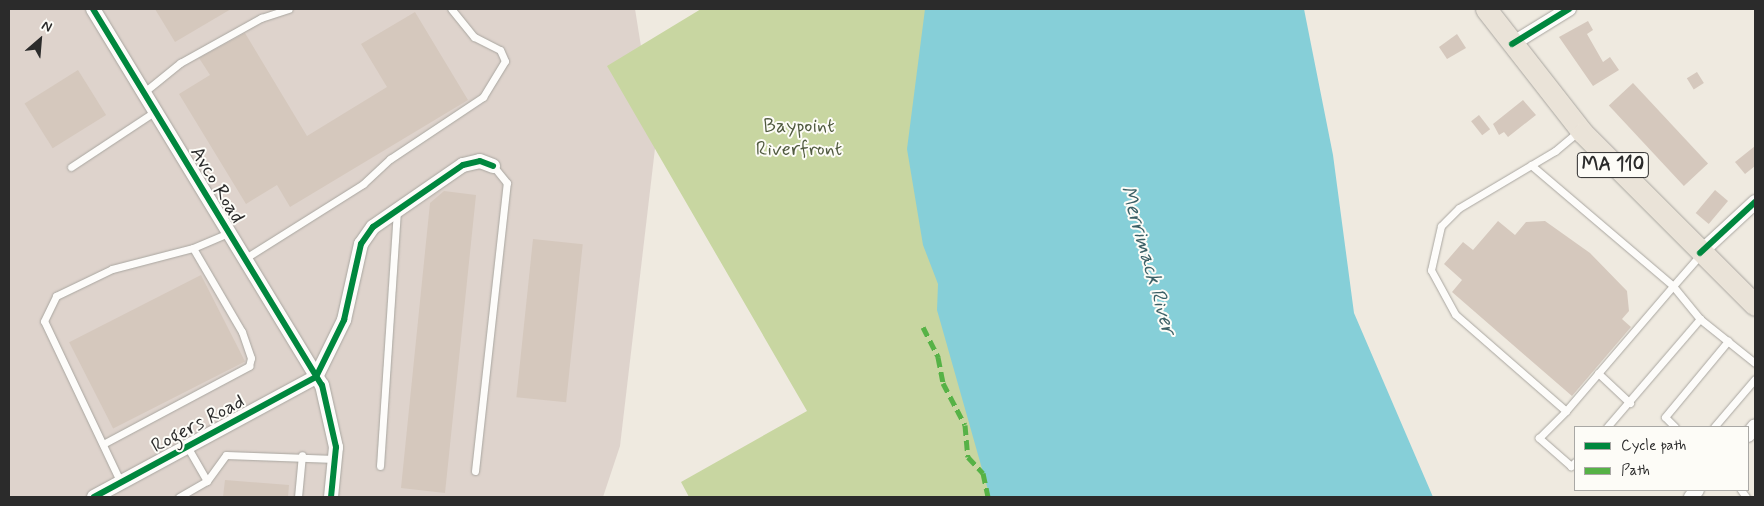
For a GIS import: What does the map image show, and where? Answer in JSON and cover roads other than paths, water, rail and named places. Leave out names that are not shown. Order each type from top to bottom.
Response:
[{"type":"main road","name":"MA 110","points":[[1486,9],[1581,130],[1701,254],[1755,305]]},
{"type":"street","name":"Avco Road","points":[[92,9],[316,377],[330,412],[335,459],[331,497]]},
{"type":"street","points":[[1512,44],[1568,9]]},
{"type":"street","points":[[316,377],[344,320],[362,244],[373,227],[463,165],[480,162],[493,166]]},
{"type":"street","points":[[1701,254],[1755,202]]},
{"type":"street","name":"Rogers Road","points":[[94,497],[188,448],[316,377]]},
{"type":"lane","points":[[142,93],[180,63],[261,18],[289,9]]},
{"type":"lane","points":[[243,259],[363,184],[390,159],[483,97],[505,61],[500,50],[474,37],[451,9]]},
{"type":"lane","points":[[71,167],[154,112]]},
{"type":"lane","points":[[1566,411],[1455,314],[1431,270],[1441,226],[1459,208],[1531,165],[1581,130]]},
{"type":"lane","points":[[1531,165],[1673,286],[1700,319],[1755,363]]},
{"type":"lane","points":[[475,471],[507,183],[493,166]]},
{"type":"lane","points":[[380,466],[398,208]]},
{"type":"lane","points":[[122,483],[44,321],[56,296],[112,269],[193,248],[228,233]]},
{"type":"lane","points":[[103,444],[249,366],[252,358],[242,332],[193,248]]},
{"type":"lane","points":[[1574,463],[1571,466],[1539,438],[1566,411],[1701,254]]},
{"type":"lane","points":[[1608,426],[1630,403],[1700,319]]},
{"type":"lane","points":[[1674,426],[1665,417],[1728,341]]},
{"type":"lane","points":[[1598,373],[1630,403]]},
{"type":"lane","points":[[1715,426],[1755,379]]},
{"type":"lane","points":[[188,448],[207,481]]},
{"type":"lane","points":[[298,497],[302,455]]},
{"type":"lane","points":[[183,496],[207,481],[226,456],[302,455],[335,459]]},
{"type":"water","name":"Merrimack River","points":[[925,9],[1304,9],[1333,155],[1354,313],[1433,497],[990,497],[937,310],[938,284],[923,245],[907,149]]},
{"type":"park label","name":"Baypoint Riverfront","points":[[799,138]]}]
